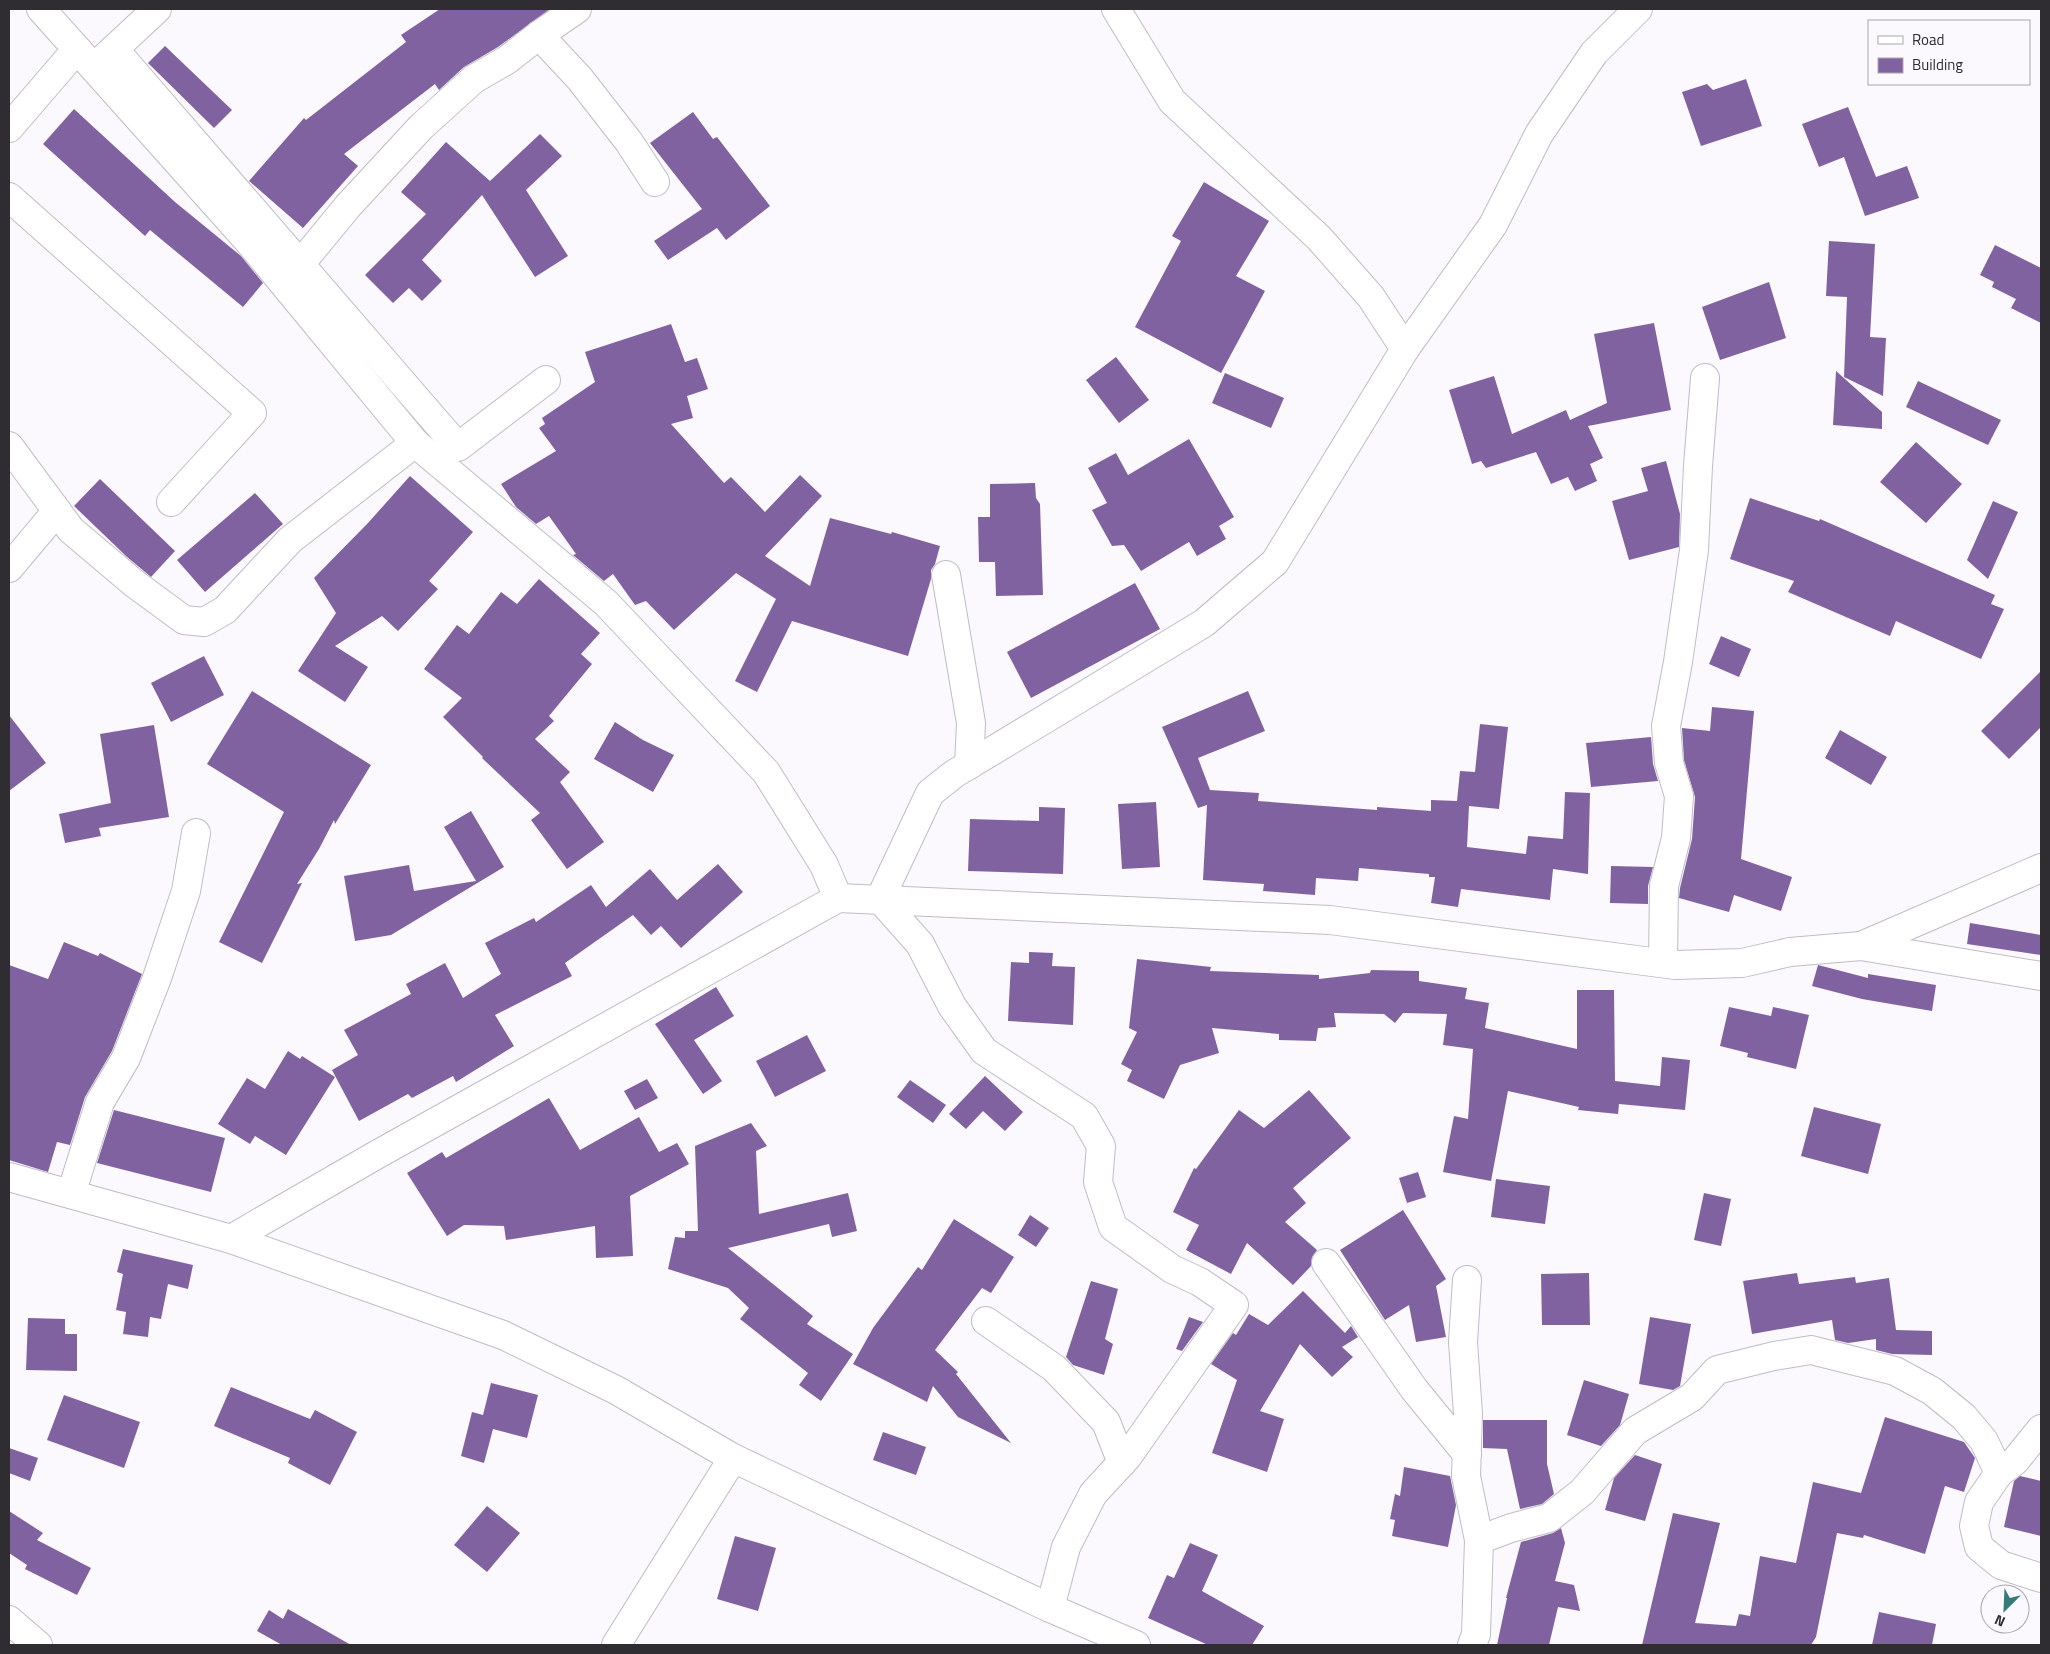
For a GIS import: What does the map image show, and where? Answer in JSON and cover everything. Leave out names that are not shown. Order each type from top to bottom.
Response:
[{"type":"street","points":[[41,9],[250,242],[292,275],[458,447],[546,380]]},
{"type":"street","points":[[9,128],[85,58],[114,50],[157,9]]},
{"type":"street","points":[[292,275],[348,206],[421,127],[474,79],[507,60],[578,9]]},
{"type":"street","points":[[1116,9],[1172,101],[1320,238],[1371,297],[1405,349]]},
{"type":"street","points":[[880,899],[930,793],[954,774],[1204,623],[1275,562],[1405,349],[1493,225],[1538,134],[1594,53],[1638,9]]},
{"type":"street","points":[[538,36],[580,79],[629,142],[655,182]]},
{"type":"street","points":[[114,50],[292,275],[415,443],[606,603],[766,772],[824,865],[838,898]]},
{"type":"street","points":[[9,197],[252,413],[171,502]]},
{"type":"street","points":[[1663,963],[1664,886],[1676,838],[1679,796],[1668,763],[1666,726],[1678,662],[1694,550],[1705,378]]},
{"type":"street","points":[[9,446],[71,530],[135,584],[184,620],[204,622],[225,610],[290,540],[415,443]]},
{"type":"street","points":[[9,568],[57,511]]},
{"type":"street","points":[[946,575],[971,723],[969,765]]},
{"type":"street","points":[[71,1194],[100,1102],[126,1058],[160,969],[186,891],[196,833]]},
{"type":"street","points":[[1861,946],[2041,868]]},
{"type":"street","points":[[231,1239],[386,1149],[838,898],[1330,920],[1675,965],[1742,963],[1790,952],[1861,946],[2041,976]]},
{"type":"street","points":[[880,899],[920,944],[952,1006],[984,1051],[1084,1116],[1101,1146],[1098,1182],[1113,1227],[1172,1269],[1200,1282],[1234,1305],[1122,1463],[1093,1494],[1066,1547],[1050,1608]]},
{"type":"street","points":[[9,1177],[231,1239],[503,1335],[616,1390],[733,1458],[1050,1608],[1136,1645]]},
{"type":"street","points":[[1326,1263],[1414,1389],[1467,1454]]},
{"type":"street","points":[[1467,1280],[1463,1342],[1468,1414],[1466,1476],[1479,1540],[1476,1634],[1472,1645]]},
{"type":"street","points":[[986,1321],[1054,1368],[1106,1422],[1122,1463]]},
{"type":"street","points":[[1479,1540],[1510,1528],[1549,1518],[1582,1492],[1635,1431],[1692,1397],[1717,1370],[1774,1356],[1811,1350],[1895,1371],[1932,1392],[1964,1417],[1984,1441],[1999,1474]]},
{"type":"street","points":[[2041,1429],[2015,1461],[1999,1474],[1980,1502],[1974,1526],[1979,1546],[2000,1565],[2041,1578]]},
{"type":"street","points":[[616,1645],[733,1458]]},
{"type":"street","points":[[9,1620],[38,1645]]},
{"type":"building","points":[[440,9],[550,9],[498,47],[464,67],[439,90],[435,84],[344,154],[358,166],[303,228],[249,181],[304,118],[306,120],[406,42],[401,35]]},
{"type":"building","points":[[165,46],[232,110],[214,128],[148,63]]},
{"type":"building","points":[[1746,79],[1762,126],[1701,146],[1682,92],[1707,84],[1713,90]]},
{"type":"building","points":[[1848,107],[1876,177],[1907,166],[1919,198],[1865,216],[1844,157],[1819,167],[1802,124]]},
{"type":"building","points":[[74,109],[175,202],[241,256],[263,283],[243,307],[150,230],[145,236],[43,144]]},
{"type":"building","points":[[693,112],[713,139],[717,137],[770,206],[726,240],[717,228],[668,260],[654,241],[702,209],[650,143]]},
{"type":"building","points":[[540,134],[562,156],[526,190],[568,256],[535,277],[482,195],[422,260],[442,281],[422,301],[409,288],[393,303],[365,275],[426,214],[401,192],[446,142],[490,181]]},
{"type":"building","points":[[1204,182],[1269,221],[1236,276],[1265,291],[1221,373],[1135,327],[1181,241],[1172,236]]},
{"type":"building","points":[[1829,241],[1875,244],[1870,337],[1886,338],[1883,396],[1844,377],[1847,297],[1826,296]]},
{"type":"building","points":[[1995,245],[2041,268],[2041,323],[2011,308],[2016,299],[1992,287],[1994,282],[1980,275]]},
{"type":"building","points":[[1769,282],[1786,338],[1720,360],[1702,307]]},
{"type":"building","points":[[1654,323],[1671,410],[1588,426],[1603,458],[1590,464],[1597,481],[1575,491],[1568,477],[1551,484],[1536,452],[1486,468],[1481,461],[1472,464],[1449,390],[1494,376],[1512,434],[1566,410],[1570,420],[1607,403],[1594,334]]},
{"type":"building","points":[[671,324],[685,362],[697,358],[708,389],[687,396],[693,418],[671,424],[724,483],[731,477],[765,512],[800,475],[822,496],[765,556],[810,586],[830,518],[891,534],[892,532],[940,546],[935,564],[931,570],[931,579],[908,656],[792,621],[757,692],[735,681],[776,599],[736,573],[674,630],[646,601],[635,605],[613,574],[604,581],[573,555],[576,554],[549,516],[536,524],[516,507],[501,484],[556,451],[539,428],[545,424],[542,418],[595,382],[585,352]]},
{"type":"building","points":[[1116,357],[1149,400],[1119,423],[1086,380]]},
{"type":"building","points":[[1836,371],[1882,412],[1882,429],[1833,425]]},
{"type":"building","points":[[1225,373],[1284,398],[1271,428],[1212,403]]},
{"type":"building","points":[[1918,381],[2001,420],[1988,445],[1906,407]]},
{"type":"building","points":[[1189,439],[1234,517],[1219,526],[1226,539],[1197,556],[1189,542],[1141,571],[1124,545],[1112,546],[1092,510],[1107,503],[1088,468],[1116,453],[1128,475]]},
{"type":"building","points":[[1916,442],[1962,484],[1926,523],[1880,482]]},
{"type":"building","points":[[1666,461],[1680,514],[1679,547],[1629,560],[1612,501],[1648,491],[1641,468]]},
{"type":"building","points":[[410,476],[473,532],[429,581],[438,589],[398,631],[382,616],[335,646],[368,667],[345,702],[298,671],[336,613],[314,578],[368,523]]},
{"type":"building","points":[[100,479],[175,551],[151,577],[126,556],[74,506]]},
{"type":"building","points":[[1035,483],[1036,498],[1040,504],[1043,595],[996,596],[995,562],[979,562],[978,517],[990,517],[990,484]]},
{"type":"building","points":[[255,493],[283,524],[205,592],[177,560]]},
{"type":"building","points":[[1750,498],[1819,521],[1820,519],[1995,595],[1991,604],[2004,609],[1981,659],[1896,621],[1890,636],[1788,592],[1794,581],[1730,559]]},
{"type":"building","points":[[1993,501],[2018,512],[1988,579],[1967,560]]},
{"type":"building","points":[[539,579],[600,633],[581,654],[592,664],[549,716],[554,721],[535,739],[570,772],[560,782],[604,842],[567,869],[531,820],[540,813],[482,758],[443,717],[462,698],[424,669],[457,625],[469,634],[501,592],[517,604]]},
{"type":"building","points":[[1135,583],[1160,629],[1031,698],[1007,652]]},
{"type":"building","points":[[1721,636],[1751,649],[1739,677],[1709,664]]},
{"type":"building","points":[[204,656],[224,695],[171,722],[151,683]]},
{"type":"building","points":[[2041,671],[2041,727],[2009,759],[1981,731]]},
{"type":"building","points":[[252,691],[371,765],[335,824],[334,820],[319,849],[297,884],[302,883],[262,963],[219,942],[284,812],[207,764]]},
{"type":"building","points":[[1248,691],[1265,731],[1198,758],[1210,790],[1259,793],[1258,801],[1377,810],[1377,807],[1431,811],[1431,800],[1457,801],[1460,771],[1475,772],[1480,724],[1508,727],[1499,809],[1469,806],[1467,847],[1526,854],[1528,836],[1563,839],[1565,792],[1590,793],[1588,874],[1553,869],[1550,900],[1461,889],[1458,907],[1431,903],[1435,877],[1429,877],[1429,874],[1359,868],[1358,881],[1316,878],[1315,895],[1263,891],[1264,884],[1203,880],[1207,805],[1198,808],[1162,727]]},
{"type":"building","points":[[1712,707],[1754,711],[1741,859],[1792,877],[1781,911],[1734,895],[1729,912],[1679,898],[1692,839],[1695,797],[1684,760],[1682,728],[1710,731]]},
{"type":"building","points":[[9,715],[46,763],[9,791]]},
{"type":"building","points":[[615,722],[643,740],[674,755],[653,792],[594,759]]},
{"type":"building","points":[[154,725],[169,817],[99,828],[101,836],[65,843],[59,814],[111,803],[100,734]]},
{"type":"building","points":[[1840,730],[1887,757],[1871,785],[1825,758]]},
{"type":"building","points":[[1651,737],[1653,764],[1658,781],[1591,787],[1586,743]]},
{"type":"building","points":[[1156,802],[1160,867],[1122,869],[1118,804]]},
{"type":"building","points":[[1039,807],[1065,808],[1063,874],[968,871],[970,819],[1039,821]]},
{"type":"building","points":[[471,811],[504,867],[391,935],[355,941],[344,876],[409,865],[414,891],[476,881],[444,827]]},
{"type":"building","points":[[718,864],[743,892],[681,948],[661,926],[651,935],[633,915],[565,963],[572,976],[495,1015],[514,1046],[456,1082],[453,1076],[412,1098],[408,1094],[359,1121],[332,1070],[358,1055],[344,1030],[411,994],[406,984],[445,963],[463,998],[501,974],[485,943],[534,918],[536,922],[591,885],[606,907],[650,869],[677,900]]},
{"type":"building","points":[[1611,866],[1653,867],[1648,886],[1648,904],[1610,903]]},
{"type":"building","points":[[1970,923],[2041,935],[2041,955],[1967,944]]},
{"type":"building","points":[[64,942],[98,956],[100,953],[142,974],[112,1051],[85,1097],[70,1145],[57,1142],[48,1172],[9,1160],[9,965],[48,979]]},
{"type":"building","points":[[1029,952],[1053,953],[1052,966],[1075,967],[1073,1025],[1008,1021],[1011,962],[1029,963]]},
{"type":"building","points":[[1137,959],[1211,967],[1210,971],[1319,975],[1319,979],[1370,973],[1371,970],[1419,971],[1419,981],[1467,988],[1465,999],[1489,1003],[1485,1028],[1577,1049],[1577,990],[1614,990],[1615,1081],[1660,1086],[1662,1057],[1690,1060],[1685,1110],[1619,1104],[1618,1114],[1578,1110],[1579,1107],[1508,1091],[1491,1181],[1443,1172],[1454,1116],[1468,1119],[1473,1049],[1443,1045],[1447,1014],[1403,1013],[1395,1023],[1384,1014],[1334,1013],[1336,1027],[1318,1028],[1316,1041],[1279,1040],[1279,1034],[1212,1028],[1219,1053],[1180,1065],[1164,1099],[1127,1081],[1132,1070],[1121,1064],[1137,1032],[1129,1028]]},
{"type":"building","points":[[1818,965],[1868,978],[1868,974],[1936,985],[1932,1011],[1862,999],[1812,986]]},
{"type":"building","points":[[716,987],[734,1016],[694,1040],[722,1081],[703,1094],[655,1024]]},
{"type":"building","points":[[1729,1007],[1771,1016],[1773,1007],[1809,1015],[1796,1069],[1747,1057],[1748,1053],[1720,1046]]},
{"type":"building","points":[[807,1035],[826,1071],[775,1097],[756,1061]]},
{"type":"building","points":[[288,1051],[300,1059],[302,1056],[335,1077],[286,1155],[255,1136],[250,1144],[218,1124],[247,1078],[265,1089]]},
{"type":"building","points":[[985,1076],[1023,1112],[1005,1131],[983,1111],[966,1129],[949,1114]]},
{"type":"building","points":[[647,1079],[658,1098],[635,1110],[624,1091]]},
{"type":"building","points":[[910,1080],[946,1105],[933,1123],[897,1097]]},
{"type":"building","points":[[1309,1090],[1351,1138],[1293,1188],[1306,1203],[1285,1222],[1317,1250],[1312,1257],[1311,1266],[1293,1285],[1247,1243],[1231,1274],[1186,1250],[1199,1225],[1173,1212],[1194,1168],[1196,1169],[1239,1110],[1264,1128]]},
{"type":"building","points":[[549,1098],[580,1150],[639,1117],[659,1152],[677,1143],[689,1164],[630,1196],[633,1256],[596,1258],[595,1226],[506,1240],[504,1226],[464,1225],[447,1236],[407,1173],[442,1152],[446,1158]]},
{"type":"building","points":[[1814,1107],[1881,1124],[1868,1174],[1801,1156]]},
{"type":"building","points":[[114,1110],[225,1138],[211,1192],[97,1163]]},
{"type":"building","points":[[751,1123],[767,1146],[756,1151],[759,1214],[848,1193],[857,1231],[832,1237],[829,1224],[728,1248],[813,1316],[807,1324],[853,1354],[821,1401],[799,1385],[808,1373],[740,1319],[749,1308],[728,1288],[668,1269],[675,1237],[685,1238],[685,1231],[698,1231],[695,1146]]},
{"type":"building","points":[[1418,1172],[1426,1197],[1407,1203],[1399,1178]]},
{"type":"building","points":[[1496,1179],[1550,1186],[1545,1224],[1491,1217]]},
{"type":"building","points":[[1704,1193],[1731,1199],[1721,1246],[1694,1240]]},
{"type":"building","points":[[1403,1210],[1446,1279],[1436,1286],[1446,1337],[1416,1342],[1409,1305],[1385,1320],[1340,1250]]},
{"type":"building","points":[[1030,1215],[1049,1228],[1036,1247],[1018,1235]]},
{"type":"building","points":[[954,1219],[1014,1257],[991,1293],[982,1288],[935,1350],[958,1372],[956,1374],[1011,1443],[958,1417],[933,1386],[927,1402],[853,1364],[873,1328],[918,1267],[922,1270]]},
{"type":"building","points":[[123,1249],[193,1265],[188,1289],[168,1284],[161,1319],[150,1317],[148,1337],[123,1334],[126,1312],[116,1310],[123,1274],[117,1272]]},
{"type":"building","points":[[1589,1273],[1590,1325],[1542,1325],[1541,1274]]},
{"type":"building","points":[[1797,1273],[1799,1284],[1855,1277],[1856,1283],[1889,1278],[1896,1330],[1932,1331],[1932,1355],[1892,1354],[1876,1350],[1876,1339],[1848,1343],[1835,1340],[1832,1320],[1752,1334],[1743,1281]]},
{"type":"building","points":[[1091,1281],[1118,1289],[1105,1339],[1113,1344],[1104,1375],[1073,1365],[1066,1357]]},
{"type":"building","points":[[1303,1291],[1345,1333],[1351,1326],[1358,1337],[1342,1347],[1353,1357],[1332,1377],[1300,1344],[1260,1411],[1284,1419],[1267,1472],[1212,1453],[1237,1380],[1211,1364],[1233,1333],[1236,1335],[1249,1314],[1268,1325]]},
{"type":"building","points":[[1189,1317],[1203,1322],[1182,1351],[1176,1349]]},
{"type":"building","points":[[1650,1317],[1691,1324],[1680,1386],[1673,1390],[1639,1384]]},
{"type":"building","points":[[28,1318],[65,1319],[65,1334],[77,1334],[77,1371],[26,1370]]},
{"type":"building","points":[[1584,1380],[1629,1394],[1620,1425],[1601,1446],[1567,1435]]},
{"type":"building","points":[[491,1383],[538,1395],[527,1438],[493,1429],[484,1463],[461,1456],[472,1412],[483,1415]]},
{"type":"building","points":[[231,1387],[310,1419],[315,1410],[357,1432],[330,1485],[288,1463],[290,1458],[214,1426]]},
{"type":"building","points":[[64,1395],[140,1422],[124,1468],[47,1440]]},
{"type":"building","points":[[1885,1417],[1964,1442],[1975,1458],[1964,1492],[1945,1486],[1925,1554],[1864,1535],[1863,1538],[1837,1533],[1816,1637],[1811,1645],[1642,1645],[1673,1513],[1720,1523],[1695,1623],[1736,1626],[1739,1614],[1750,1616],[1760,1556],[1796,1563],[1813,1482],[1861,1493]]},
{"type":"building","points":[[1483,1420],[1547,1420],[1547,1464],[1554,1494],[1542,1504],[1520,1509],[1507,1449],[1483,1448]]},
{"type":"building","points":[[883,1432],[926,1447],[916,1475],[873,1460]]},
{"type":"building","points":[[9,1448],[38,1458],[30,1481],[9,1473]]},
{"type":"building","points":[[1635,1455],[1662,1464],[1645,1521],[1605,1510],[1614,1478]]},
{"type":"building","points":[[1404,1467],[1450,1476],[1456,1505],[1448,1547],[1392,1536],[1395,1520],[1390,1519],[1395,1494],[1400,1496]]},
{"type":"building","points":[[2020,1476],[2041,1481],[2041,1536],[2004,1527],[2014,1481]]},
{"type":"building","points":[[487,1506],[520,1533],[487,1572],[454,1545]]},
{"type":"building","points":[[9,1511],[43,1533],[37,1540],[91,1568],[77,1595],[25,1569],[27,1565],[9,1553]]},
{"type":"building","points":[[1561,1528],[1565,1543],[1555,1581],[1574,1585],[1580,1611],[1558,1607],[1549,1645],[1497,1645],[1506,1598],[1521,1542],[1553,1533]]},
{"type":"building","points":[[735,1536],[776,1548],[758,1611],[717,1599]]},
{"type":"building","points":[[1190,1543],[1218,1555],[1202,1591],[1264,1626],[1252,1645],[1208,1645],[1148,1618],[1167,1575],[1174,1578]]},
{"type":"building","points":[[288,1609],[351,1645],[282,1645],[257,1631],[269,1610],[283,1619]]},
{"type":"building","points":[[1879,1612],[1936,1624],[1932,1645],[1872,1645]]}]
